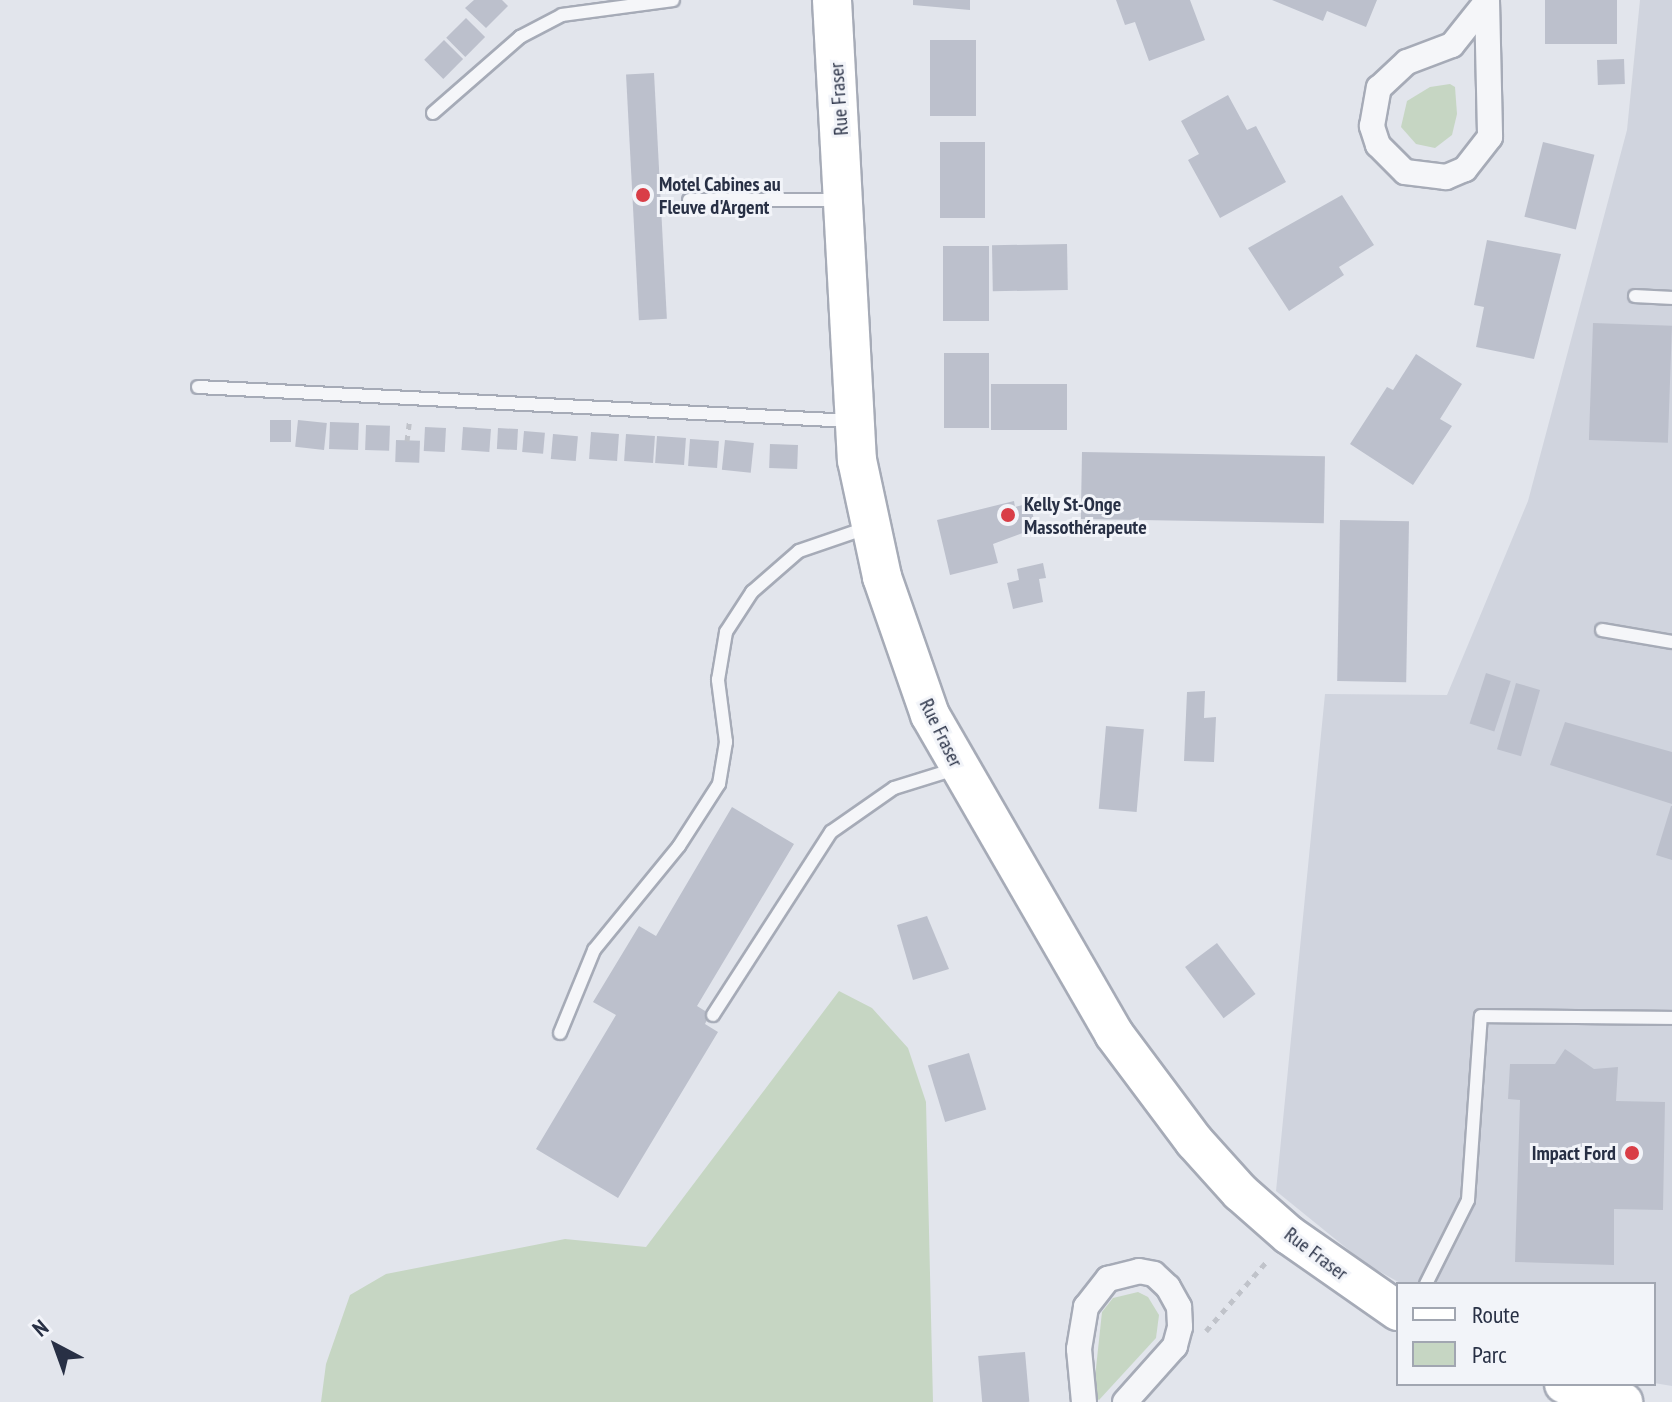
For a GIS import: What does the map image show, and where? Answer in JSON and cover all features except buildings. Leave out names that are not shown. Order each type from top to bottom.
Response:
[{"type":"main road","name":"Rue Fraser","points":[[832,0],[845,200],[854,421],[870,528],[901,642],[958,768],[1114,1034],[1194,1141],[1240,1192],[1289,1235],[1396,1310]]},
{"type":"main road","points":[[1571,1386],[1623,1402]]},
{"type":"street","points":[[1487,1],[1490,137],[1465,169],[1446,177],[1405,172],[1378,145],[1372,107],[1379,88],[1407,62],[1452,45],[1487,1]]},
{"type":"street","points":[[1084,1402],[1079,1349],[1084,1317],[1096,1290],[1108,1279],[1139,1271],[1154,1274],[1168,1287],[1179,1307],[1175,1346],[1125,1402]]},
{"type":"lane","points":[[433,113],[520,37],[562,15],[673,0]]},
{"type":"lane","points":[[689,200],[845,200]]},
{"type":"lane","points":[[1635,296],[1672,298]]},
{"type":"lane","points":[[198,387],[854,421]]},
{"type":"lane","points":[[560,1033],[594,950],[679,846],[719,784],[726,742],[718,680],[726,632],[752,592],[799,551],[870,528]]},
{"type":"lane","points":[[1602,630],[1672,642]]},
{"type":"lane","points":[[713,1015],[831,832],[894,788],[958,768]]},
{"type":"lane","points":[[1427,1282],[1468,1200],[1481,1016],[1672,1018]]},
{"type":"path","points":[[1175,1346],[1203,1335],[1289,1235]]},
{"type":"shaded area","points":[[1640,0],[1672,0],[1672,1386],[1656,1383],[1656,1282],[1398,1282],[1366,1264],[1276,1191],[1325,694],[1447,695],[1528,501],[1627,130]]},
{"type":"green space","points":[[1450,84],[1455,87],[1457,114],[1452,135],[1435,148],[1416,144],[1401,127],[1407,101],[1430,87]]},
{"type":"green space","points":[[839,991],[872,1008],[908,1048],[926,1102],[933,1402],[321,1402],[326,1364],[350,1295],[386,1274],[565,1239],[646,1247]]},
{"type":"green space","points":[[1138,1292],[1148,1297],[1159,1315],[1156,1338],[1099,1400],[1093,1396],[1102,1312],[1113,1298]]},
{"type":"place","name":"Motel Cabines au Fleuve d'Argent","points":[[643,195]]},
{"type":"place","name":"Kelly St-Onge Massothérapeute","points":[[1008,515]]},
{"type":"place","name":"Impact Ford","points":[[1632,1153]]}]
